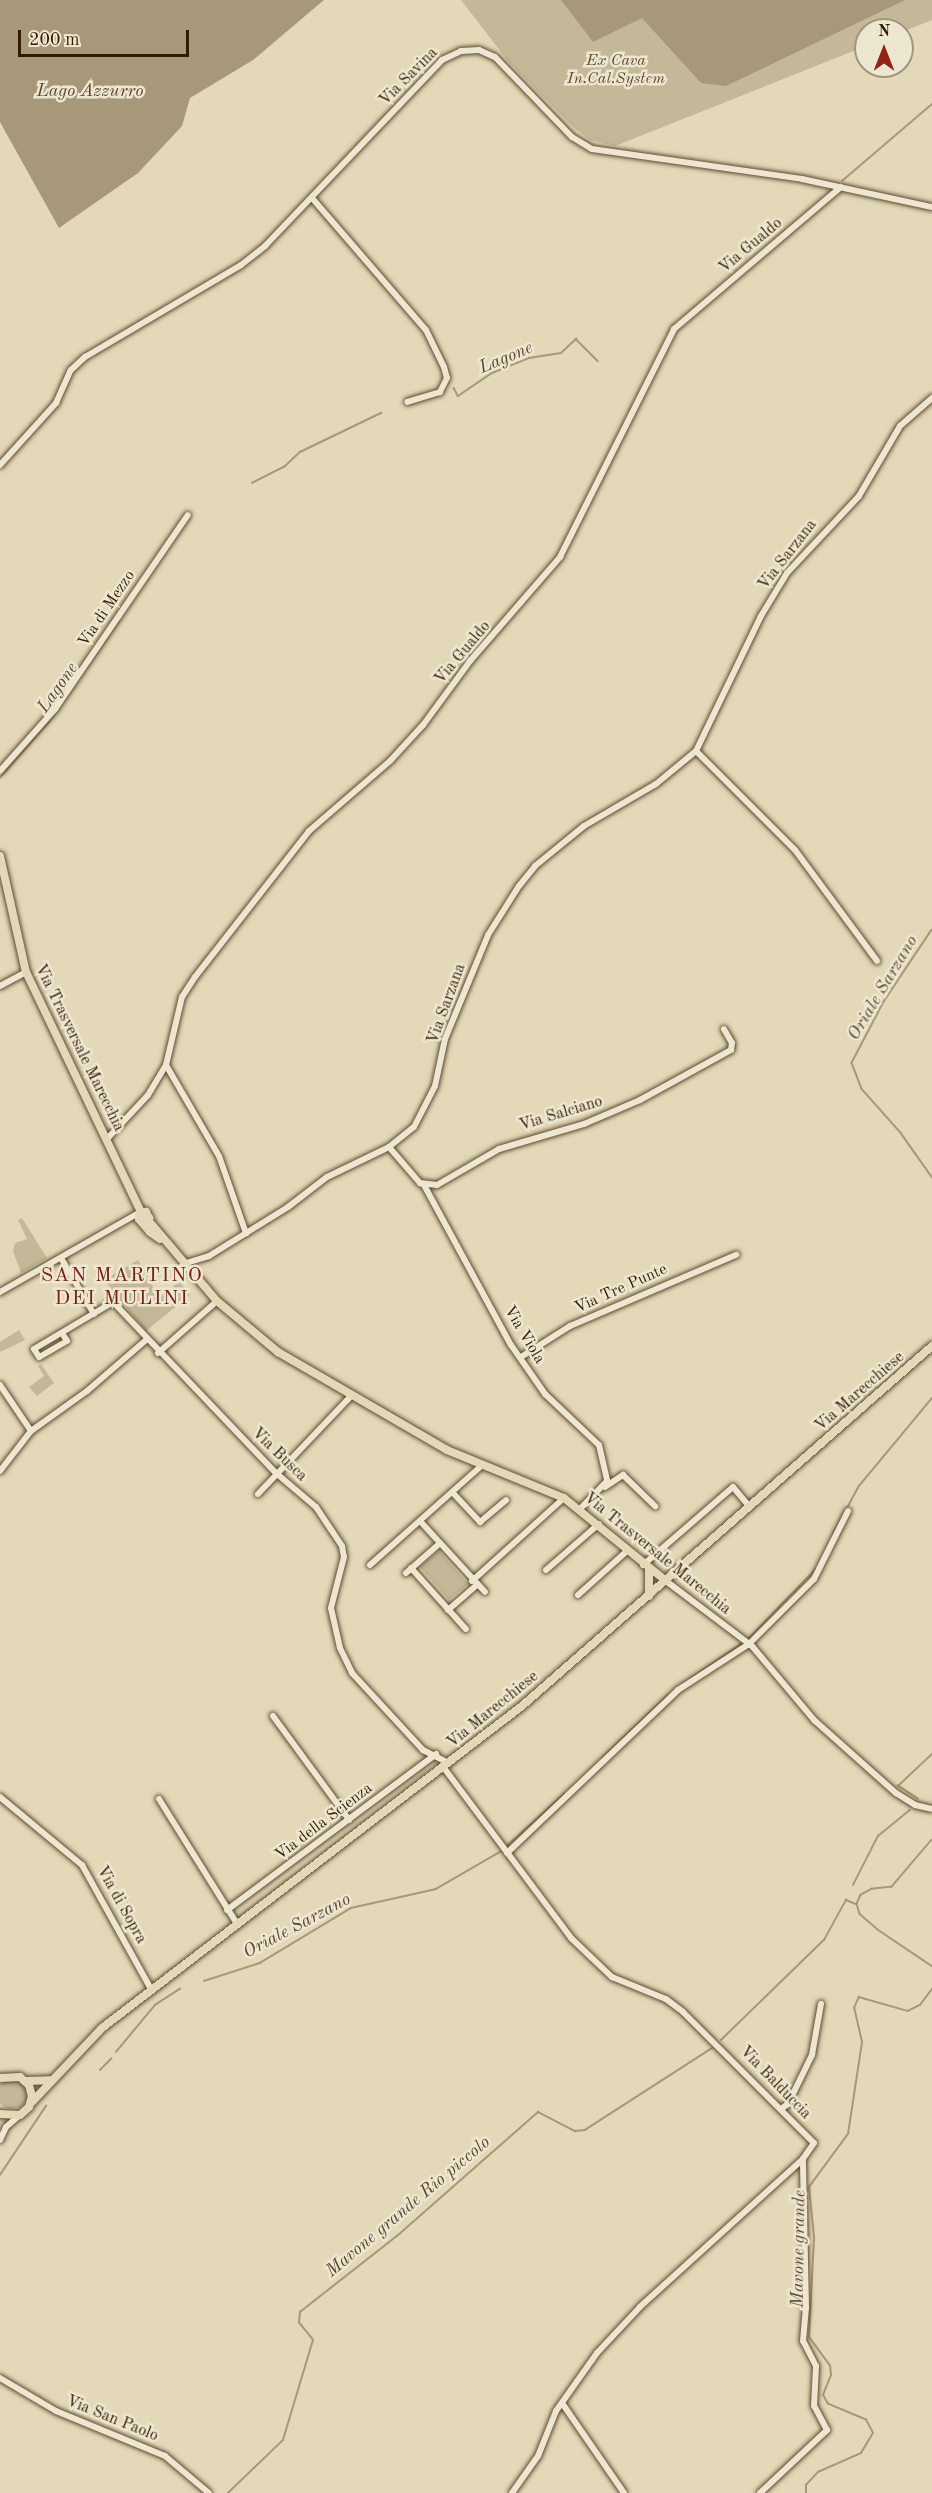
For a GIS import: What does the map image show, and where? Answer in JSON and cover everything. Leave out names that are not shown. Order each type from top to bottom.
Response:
[{"type":"main road","name":"Via Trasversale Marecchia","points":[[0,856],[26,972],[132,1187],[143,1216],[183,1264],[218,1301],[278,1352],[351,1396],[481,1466],[564,1498],[581,1508],[646,1567],[666,1581]]},
{"type":"main road","name":"Via Marecchiese","points":[[20,2115],[102,2028],[446,1765],[649,1596],[932,1346]]},
{"type":"main road","points":[[646,1567],[649,1596]]},
{"type":"main road","points":[[2,2076],[43,2083],[58,2077]]},
{"type":"main road","points":[[26,2081],[32,2091],[32,2102]]},
{"type":"main road","points":[[0,2114],[20,2115]]},
{"type":"street","name":"Via Savina","points":[[0,465],[56,404],[71,370],[85,357],[241,265],[312,198],[442,60],[470,49],[495,57],[572,137],[592,149],[841,187],[932,207]]},
{"type":"street","name":"Via Gualdo","points":[[107,1139],[148,1095],[166,1065],[182,997],[195,977],[309,831],[390,760],[423,724],[470,662],[560,557],[674,329],[841,187]]},
{"type":"street","points":[[312,198],[426,330],[444,367],[447,378],[440,392],[408,402]]},
{"type":"street","name":"Via Sarzana","points":[[183,1264],[209,1256],[327,1177],[389,1147],[414,1127],[425,1111],[445,1039],[488,935],[519,886],[536,866],[584,826],[656,784],[696,751],[761,616],[787,573],[859,496],[900,426],[932,398]]},
{"type":"street","name":"Via di Mezzo","points":[[0,771],[55,710],[189,516]]},
{"type":"street","points":[[696,751],[795,850],[877,961]]},
{"type":"street","points":[[0,986],[26,972]]},
{"type":"street","name":"Via Salciano","points":[[424,1185],[437,1185],[525,1138],[584,1124],[640,1100],[730,1050],[732,1043],[724,1029]]},
{"type":"street","points":[[166,1065],[219,1156],[246,1233]]},
{"type":"street","points":[[389,1147],[424,1185]]},
{"type":"street","name":"Via Viola","points":[[424,1185],[467,1269],[545,1394],[599,1445],[606,1470],[604,1487]]},
{"type":"street","points":[[0,1292],[122,1221],[143,1216]]},
{"type":"street","name":"Via Tre Punte","points":[[521,1357],[570,1326],[736,1256]]},
{"type":"street","points":[[61,1258],[94,1314],[34,1349],[39,1358],[67,1341],[62,1333]]},
{"type":"street","points":[[158,1353],[218,1301]]},
{"type":"street","name":"Via Busca","points":[[94,1314],[113,1302],[158,1353],[276,1473],[316,1507],[342,1546],[344,1565],[331,1608],[340,1648],[352,1673],[423,1750],[436,1754],[446,1765]]},
{"type":"street","points":[[0,1471],[31,1431],[87,1391],[146,1340]]},
{"type":"street","points":[[0,1385],[31,1431]]},
{"type":"street","points":[[258,1494],[351,1396]]},
{"type":"street","points":[[370,1565],[481,1466]]},
{"type":"street","points":[[581,1508],[604,1487],[624,1475],[655,1506]]},
{"type":"street","points":[[646,1567],[733,1487],[750,1507]]},
{"type":"street","points":[[453,1493],[480,1522],[506,1500]]},
{"type":"street","points":[[448,1610],[564,1498]]},
{"type":"street","points":[[507,1853],[678,1690],[749,1644],[813,1579],[848,1511]]},
{"type":"street","points":[[420,1521],[474,1584],[485,1592]]},
{"type":"street","points":[[546,1570],[599,1524]]},
{"type":"street","points":[[439,1544],[408,1570],[466,1629]]},
{"type":"street","points":[[578,1595],[628,1550]]},
{"type":"street","name":"Via Trasversale Marecchia","points":[[666,1581],[749,1644],[814,1720],[896,1793],[915,1805],[932,1809]]},
{"type":"street","points":[[273,1716],[349,1820]]},
{"type":"street","name":"Via della Scienza","points":[[226,1910],[436,1754]]},
{"type":"street","name":"Via Balduccia","points":[[446,1765],[460,1784],[479,1819],[571,1938],[624,1984],[666,1999],[683,2012],[814,2143],[803,2159]]},
{"type":"street","name":"Via di Sopra","points":[[0,1797],[82,1865],[151,1989]]},
{"type":"street","points":[[159,1799],[226,1910],[237,1924]]},
{"type":"street","points":[[781,2109],[788,2104],[812,2055],[821,2004]]},
{"type":"street","points":[[0,2140],[6,2127],[20,2115]]},
{"type":"street","points":[[512,2493],[538,2456],[562,2403],[597,2353],[640,2307],[803,2159]]},
{"type":"street","points":[[760,2493],[785,2474],[826,2430],[814,2406],[818,2382],[816,2366],[803,2341],[806,2308],[803,2159]]},
{"type":"street","name":"Via San Paolo","points":[[0,2378],[56,2411],[165,2456],[209,2493]]},
{"type":"street","points":[[562,2403],[624,2493]]},
{"type":"green space","name":"Ex Cava In.Cal.System","points":[[461,0],[932,0],[932,20],[914,27],[914,18],[854,18],[854,51],[615,146],[590,140],[573,127],[508,61]]},
{"type":"green space","points":[[22,1218],[47,1258],[21,1273],[13,1251],[15,1243],[27,1239],[18,1220]]},
{"type":"green space","points":[[138,1260],[148,1275],[146,1278],[161,1296],[179,1282],[190,1295],[146,1331],[104,1280]]},
{"type":"green space","points":[[19,1330],[25,1340],[0,1352],[0,1342]]},
{"type":"green space","points":[[41,1364],[54,1383],[37,1396],[29,1387],[44,1376],[38,1366]]},
{"type":"green space","points":[[439,1551],[468,1584],[449,1600],[420,1567]]},
{"type":"green space","points":[[12,2079],[22,2084],[27,2094],[22,2104],[12,2109],[2,2104],[-3,2094],[2,2084]]},
{"type":"water","name":"Lago Azzurro","points":[[0,0],[324,0],[253,60],[190,98],[182,126],[138,173],[59,228],[0,122]]},
{"type":"water","points":[[561,0],[905,0],[868,18],[854,18],[854,25],[726,86],[701,83],[642,18],[593,42]]},
{"type":"waterway","name":"Lagone","points":[[842,181],[932,104]]},
{"type":"waterway","name":"Lagone","points":[[454,388],[458,396],[492,373],[529,358],[561,353],[576,339],[598,361]]},
{"type":"waterway","name":"Lagone","points":[[252,483],[284,467],[300,452],[381,413]]},
{"type":"waterway","name":"Lagone","points":[[0,778],[49,722],[119,621]]},
{"type":"waterway","name":"Oriale Sarzano","points":[[932,930],[884,1002],[852,1063],[862,1089],[901,1133],[932,1177]]},
{"type":"waterway","name":"Oriale Sarzano","points":[[833,1534],[859,1486],[932,1398]]},
{"type":"waterway","name":"Oriale Sarzano","points":[[749,1638],[815,1570]]},
{"type":"waterway","name":"Oriale Sarzano","points":[[684,1683],[741,1644]]},
{"type":"waterway","name":"Oriale Sarzano","points":[[602,1758],[668,1695]]},
{"type":"waterway","name":"Mavone grande","points":[[918,1799],[898,1786],[932,1754]]},
{"type":"waterway","name":"Oriale Sarzano","points":[[507,1846],[564,1794]]},
{"type":"waterway","name":"Mavone grande","points":[[853,1885],[878,1836],[910,1810]]},
{"type":"waterway","name":"Mavone grande","points":[[932,1840],[892,1887],[872,1889],[861,1895],[857,1904],[860,1914],[877,1929],[932,1966]]},
{"type":"waterway","name":"Oriale Sarzano","points":[[204,1981],[260,1963],[351,1908],[436,1889],[500,1852]]},
{"type":"waterway","name":"Mavone grande Rio piccolo","points":[[721,2040],[824,1940],[846,1900],[856,1904]]},
{"type":"waterway","name":"Oriale Sarzano","points":[[116,2052],[155,2005],[180,1989]]},
{"type":"waterway","name":"Mavone grande","points":[[806,2493],[806,2485],[818,2472],[861,2453],[873,2433],[866,2420],[828,2404],[823,2395],[831,2375],[830,2366],[809,2337],[814,2237],[809,2187],[848,2134],[862,2042],[854,2008],[859,1997],[908,2011],[920,2005],[932,1989]]},
{"type":"waterway","name":"Mavone grande Rio piccolo","points":[[228,2493],[283,2440],[313,2340],[299,2323],[300,2312],[397,2236],[538,2112],[575,2131],[585,2130],[712,2048]]},
{"type":"waterway","name":"Oriale Sarzano","points":[[100,2070],[111,2059]]},
{"type":"waterway","name":"Oriale Sarzano","points":[[0,2175],[46,2106]]},
{"type":"district","name":"SAN MARTINO DEI MULINI","points":[[122,1288]]}]
